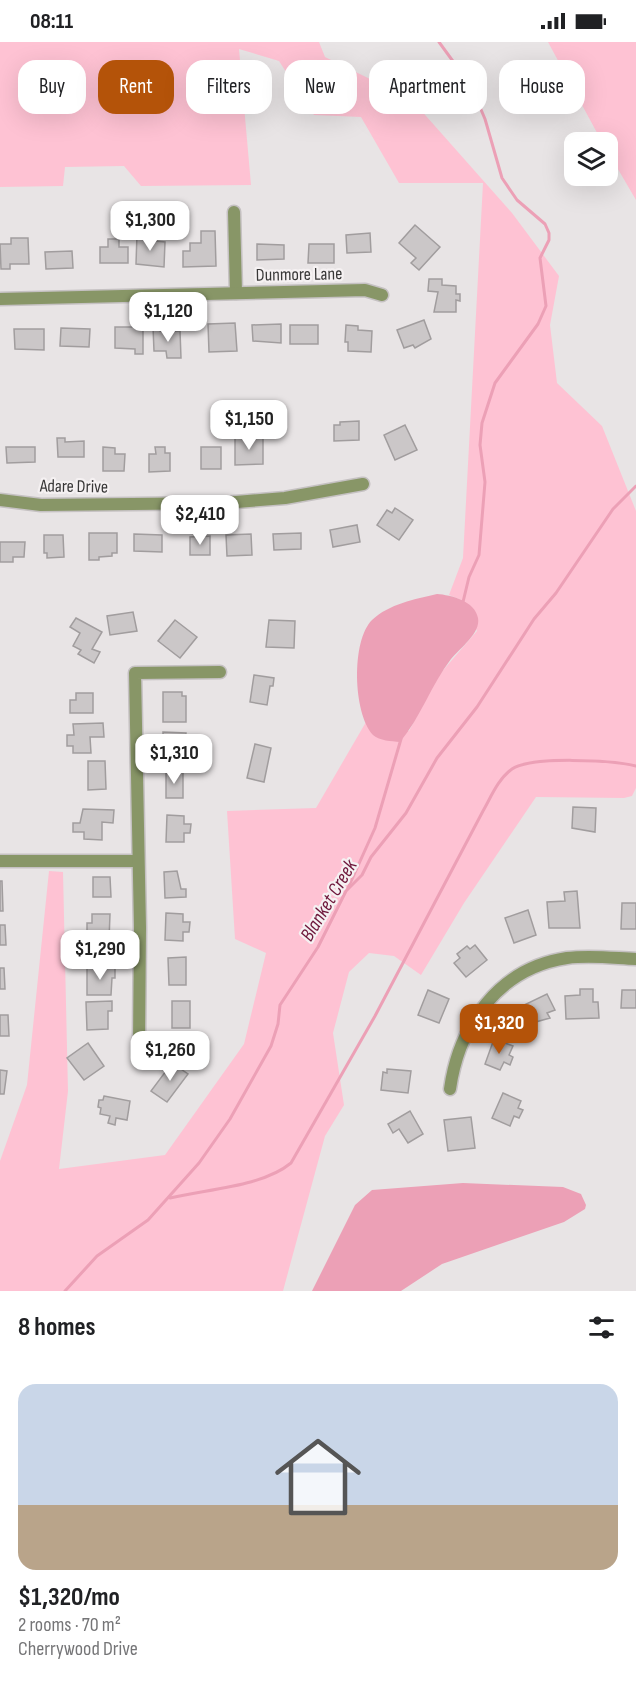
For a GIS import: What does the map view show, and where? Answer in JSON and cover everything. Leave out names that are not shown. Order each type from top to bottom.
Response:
[{"type":"street","points":[[234,212],[236,293]]},
{"type":"street","name":"Dunmore Lane","points":[[0,299],[365,290],[382,294]]},
{"type":"street","name":"Adare Drive","points":[[0,500],[41,505],[224,503],[285,498],[363,484]]},
{"type":"street","points":[[139,1043],[135,673],[219,672]]},
{"type":"street","points":[[0,861],[138,861]]},
{"type":"street","points":[[450,1089],[459,1050],[472,1021],[486,1002],[517,976],[549,962],[568,958],[636,959]]},
{"type":"shaded area","points":[[0,42],[319,42],[325,57],[331,60],[284,60],[284,69],[279,61],[239,49],[240,60],[186,60],[186,114],[245,114],[251,185],[141,186],[124,166],[65,167],[63,186],[0,187]]},
{"type":"shaded area","points":[[548,42],[636,42],[636,200],[618,169],[618,132],[597,132],[585,111],[585,60],[558,60]]},
{"type":"shaded area","points":[[357,73],[369,78],[369,114],[424,114],[512,213],[559,276],[550,325],[557,383],[602,426],[636,511],[636,788],[632,796],[624,798],[536,797],[464,903],[421,975],[394,956],[369,953],[349,972],[333,1033],[344,1105],[325,1136],[283,1291],[0,1291],[0,1161],[27,1085],[49,871],[63,872],[68,1091],[59,1169],[165,1155],[244,1044],[266,953],[235,939],[227,811],[316,808],[366,722],[373,734],[409,731],[439,675],[477,631],[464,601],[449,595],[463,558],[483,183],[399,183],[361,117],[314,115],[357,114]]},
{"type":"shaded area","points":[[437,594],[455,598],[472,607],[478,618],[476,629],[444,669],[400,742],[379,738],[373,735],[366,725],[358,694],[358,660],[365,630],[372,620],[386,610]]},
{"type":"shaded area","points":[[463,1183],[563,1187],[581,1194],[586,1205],[585,1209],[564,1222],[442,1264],[401,1291],[312,1291],[355,1205],[372,1190]]},
{"type":"building","points":[[415,225],[440,247],[419,270],[411,263],[416,258],[399,243]]},
{"type":"building","points":[[201,231],[215,231],[216,266],[183,267],[183,251],[190,251],[190,243],[201,243]]},
{"type":"building","points":[[370,233],[371,252],[347,253],[346,235]]},
{"type":"building","points":[[137,234],[146,234],[145,240],[165,242],[164,267],[136,264]]},
{"type":"building","points":[[11,238],[28,238],[29,264],[10,264],[10,269],[1,269],[0,244],[11,244]]},
{"type":"building","points":[[108,239],[119,239],[119,247],[128,247],[128,263],[100,263],[100,247],[108,247]]},
{"type":"building","points":[[257,244],[284,245],[284,259],[257,260]]},
{"type":"building","points":[[309,244],[334,244],[334,263],[308,263]]},
{"type":"building","points":[[72,251],[73,268],[46,269],[45,252]]},
{"type":"building","points":[[429,279],[442,279],[442,285],[456,286],[456,294],[460,294],[460,301],[456,300],[456,312],[434,312],[438,292],[428,291]]},
{"type":"building","points":[[424,320],[431,339],[415,348],[413,345],[404,348],[397,330]]},
{"type":"building","points":[[235,323],[237,351],[209,352],[208,324]]},
{"type":"building","points":[[281,324],[281,343],[253,341],[252,325]]},
{"type":"building","points":[[290,325],[318,325],[318,344],[290,344]]},
{"type":"building","points":[[346,325],[358,326],[358,330],[372,331],[371,352],[348,351],[348,342],[345,342]]},
{"type":"building","points":[[115,327],[143,327],[143,354],[135,354],[135,349],[115,348]]},
{"type":"building","points":[[153,327],[160,327],[160,331],[180,331],[181,358],[167,358],[166,351],[154,351]]},
{"type":"building","points":[[61,328],[90,329],[89,347],[60,346]]},
{"type":"building","points":[[14,329],[44,329],[44,350],[15,349]]},
{"type":"building","points":[[359,421],[359,440],[334,441],[334,425],[340,425],[340,422]]},
{"type":"building","points":[[405,425],[417,450],[395,460],[384,435]]},
{"type":"building","points":[[263,437],[263,464],[235,465],[235,438]]},
{"type":"building","points":[[57,438],[65,438],[65,442],[84,441],[84,457],[58,457]]},
{"type":"building","points":[[6,447],[35,447],[35,462],[7,463]]},
{"type":"building","points":[[103,447],[115,448],[115,454],[125,454],[124,471],[103,471]]},
{"type":"building","points":[[155,447],[165,447],[165,453],[170,453],[170,471],[149,472],[149,454],[156,454]]},
{"type":"building","points":[[201,447],[221,447],[221,469],[201,469]]},
{"type":"building","points":[[395,508],[413,520],[399,540],[377,525],[387,510],[392,513]]},
{"type":"building","points":[[357,525],[360,542],[333,547],[330,530]]},
{"type":"building","points":[[89,533],[117,533],[117,553],[112,553],[112,556],[99,557],[99,560],[89,560]]},
{"type":"building","points":[[301,533],[301,549],[274,550],[273,534]]},
{"type":"building","points":[[134,534],[162,535],[162,552],[134,551]]},
{"type":"building","points":[[251,534],[252,555],[227,556],[226,535]]},
{"type":"building","points":[[44,535],[63,535],[64,557],[47,558],[47,553],[44,553]]},
{"type":"building","points":[[210,536],[210,555],[190,555],[190,537]]},
{"type":"building","points":[[0,542],[25,542],[24,557],[13,557],[13,562],[0,562]]},
{"type":"building","points":[[133,612],[137,631],[110,635],[107,616]]},
{"type":"building","points":[[76,618],[102,632],[92,649],[100,652],[94,663],[78,654],[81,650],[73,646],[80,633],[70,627]]},
{"type":"building","points":[[175,620],[197,637],[180,658],[158,641]]},
{"type":"building","points":[[269,620],[295,621],[294,648],[266,647]]},
{"type":"building","points":[[254,675],[274,678],[273,686],[270,686],[267,705],[250,702]]},
{"type":"building","points":[[163,692],[182,692],[182,696],[186,696],[186,722],[163,722]]},
{"type":"building","points":[[76,693],[93,693],[93,713],[70,713],[70,700],[76,700]]},
{"type":"building","points":[[103,723],[104,737],[90,737],[91,753],[73,753],[73,746],[67,746],[67,735],[74,735],[73,724]]},
{"type":"building","points":[[163,732],[186,733],[185,742],[181,741],[181,752],[163,752]]},
{"type":"building","points":[[255,744],[271,748],[264,782],[247,778]]},
{"type":"building","points":[[88,761],[105,761],[106,789],[88,790]]},
{"type":"building","points":[[166,772],[183,772],[183,798],[166,798]]},
{"type":"building","points":[[573,807],[596,808],[595,832],[572,828]]},
{"type":"building","points":[[83,809],[114,810],[113,823],[102,822],[102,840],[84,839],[84,832],[73,832],[73,823],[80,823]]},
{"type":"building","points":[[167,815],[184,816],[184,824],[191,824],[190,833],[184,833],[184,842],[166,842]]},
{"type":"building","points":[[177,871],[181,889],[186,889],[186,897],[165,898],[164,872]]},
{"type":"building","points":[[93,877],[110,877],[111,897],[93,897]]},
{"type":"building","points":[[0,881],[2,881],[3,911],[0,911]]},
{"type":"building","points":[[577,891],[580,928],[549,928],[547,902],[565,901],[564,892]]},
{"type":"building","points":[[622,903],[636,903],[636,929],[621,929]]},
{"type":"building","points":[[528,910],[536,935],[514,943],[505,918]]},
{"type":"building","points":[[166,913],[183,914],[183,922],[190,922],[189,932],[183,932],[183,941],[165,940]]},
{"type":"building","points":[[92,914],[110,914],[109,940],[92,940],[92,934],[87,934],[87,923],[92,923]]},
{"type":"building","points":[[0,925],[5,925],[6,945],[0,945]]},
{"type":"building","points":[[475,945],[487,960],[466,977],[454,963],[460,958],[457,954],[467,946],[470,949]]},
{"type":"building","points":[[186,957],[186,985],[169,985],[168,958]]},
{"type":"building","points":[[87,967],[115,968],[111,995],[87,995]]},
{"type":"building","points":[[0,968],[4,968],[5,989],[0,989]]},
{"type":"building","points":[[580,989],[593,989],[593,1002],[598,1002],[599,1018],[566,1019],[565,996],[580,995]]},
{"type":"building","points":[[428,990],[449,999],[439,1023],[418,1015]]},
{"type":"building","points":[[622,990],[636,990],[636,1008],[621,1008]]},
{"type":"building","points":[[547,994],[555,1010],[547,1013],[550,1018],[532,1023],[524,1005]]},
{"type":"building","points":[[112,1001],[112,1011],[108,1011],[108,1029],[87,1030],[86,1002]]},
{"type":"building","points":[[172,1001],[190,1001],[190,1028],[172,1028]]},
{"type":"building","points":[[0,1015],[8,1015],[9,1036],[0,1036]]},
{"type":"building","points":[[494,1039],[513,1046],[509,1055],[513,1057],[510,1065],[504,1062],[500,1070],[485,1064]]},
{"type":"building","points":[[88,1043],[104,1066],[84,1080],[67,1058]]},
{"type":"building","points":[[172,1063],[188,1074],[167,1102],[151,1091]]},
{"type":"building","points":[[387,1069],[411,1071],[408,1093],[381,1090],[383,1072],[387,1073]]},
{"type":"building","points":[[0,1070],[7,1071],[4,1094],[0,1094]]},
{"type":"building","points":[[503,1093],[521,1101],[518,1108],[523,1110],[519,1118],[514,1116],[510,1126],[492,1118]]},
{"type":"building","points":[[104,1096],[130,1101],[127,1120],[116,1118],[115,1125],[108,1123],[110,1116],[100,1114],[101,1108],[98,1107],[99,1100],[103,1100]]},
{"type":"building","points":[[410,1111],[423,1134],[408,1143],[399,1129],[393,1133],[388,1124]]},
{"type":"building","points":[[471,1117],[475,1148],[448,1151],[444,1120]]},
{"type":"waterway","points":[[439,42],[471,86],[485,119],[502,178],[517,200],[545,224],[549,233],[549,240],[540,258],[546,306],[538,324],[495,383],[482,423],[480,445],[485,482],[479,555],[469,577],[463,602]]},
{"type":"waterway","name":"Blanket Creek","points":[[65,1291],[97,1256],[148,1220],[199,1163],[230,1119],[271,1046],[278,1024],[280,1005],[318,947],[346,891],[362,875],[371,857],[406,813],[437,758],[477,707],[534,619],[556,593],[613,509],[636,486]]},
{"type":"waterway","points":[[348,888],[375,828],[401,739]]},
{"type":"waterway","points":[[170,1198],[249,1182],[279,1171],[291,1163],[375,1016],[492,794],[507,773],[522,765],[553,761],[609,762],[636,766]]}]
